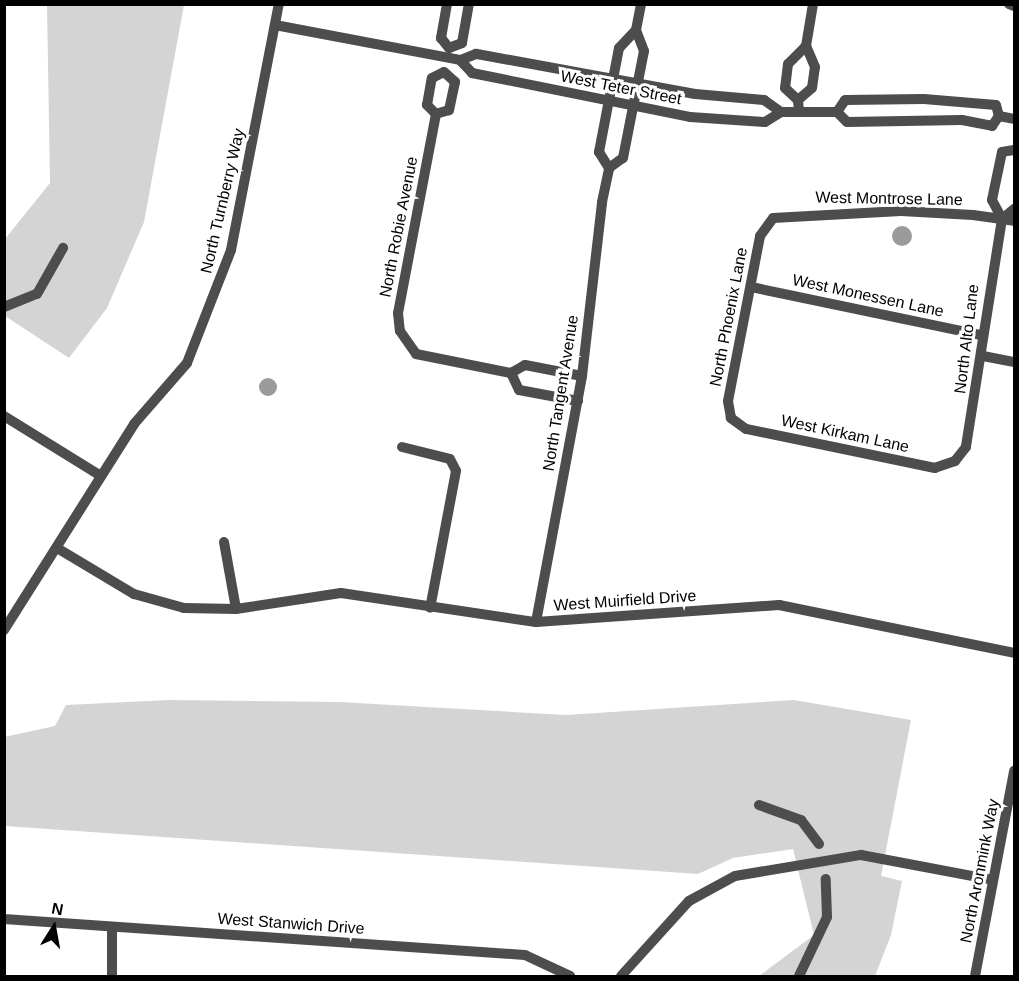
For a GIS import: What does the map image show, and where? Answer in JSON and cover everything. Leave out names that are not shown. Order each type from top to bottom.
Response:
[{"type":"street","name":"North Turnberry Way","points":[[6,624],[57,548],[134,424],[177,379],[215,298],[231,250],[279,4]]},
{"type":"street","name":"North Robie Avenue","points":[[444,72],[448,53],[441,38],[447,4]]},
{"type":"street","name":"North Robie Avenue","points":[[448,53],[462,43],[469,4]]},
{"type":"street","name":"North Tangent Avenue","points":[[609,168],[623,158],[644,51],[636,30],[641,4]]},
{"type":"street","points":[[798,100],[812,88],[814,66],[806,46],[813,4]]},
{"type":"street","points":[[1009,4],[1014,6]]},
{"type":"street","name":"West Teter Street","points":[[275,25],[448,53],[460,60],[472,73],[633,105],[750,122],[765,122],[781,112],[837,112],[847,122],[962,120],[992,126],[999,116]]},
{"type":"street","name":"North Tangent Avenue","points":[[536,622],[582,376],[609,168],[599,152],[619,48],[636,30]]},
{"type":"street","points":[[799,112],[798,100],[785,88],[788,64],[806,46]]},
{"type":"street","name":"West Teter Street","points":[[460,60],[476,54],[637,85],[764,100],[781,112]]},
{"type":"street","name":"North Robie Avenue","points":[[436,114],[427,105],[432,78],[444,72]]},
{"type":"street","name":"North Robie Avenue","points":[[436,114],[449,110],[455,82],[444,72]]},
{"type":"street","name":"West Teter Street","points":[[837,112],[845,100],[924,99],[996,105],[999,116]]},
{"type":"street","name":"North Robie Avenue","points":[[436,114],[398,314],[406,344],[416,354],[511,373]]},
{"type":"street","name":"West Teter Street","points":[[999,116],[1014,119]]},
{"type":"street","points":[[1014,150],[1002,152],[992,200],[1002,219],[1014,209]]},
{"type":"street","name":"West Montrose Lane","points":[[767,224],[780,214],[900,211],[1002,219],[1014,222]]},
{"type":"street","name":"North Alto Lane","points":[[955,461],[966,447],[983,356],[980,335],[1002,219]]},
{"type":"street","name":"North Phoenix Lane","points":[[730,418],[728,401],[751,287],[767,224]]},
{"type":"street","points":[[4,307],[37,294],[63,248]]},
{"type":"street","name":"West Monessen Lane","points":[[751,287],[980,335]]},
{"type":"street","points":[[983,356],[1014,362]]},
{"type":"street","points":[[578,401],[519,390],[511,373],[525,365],[582,376]]},
{"type":"street","points":[[4,416],[101,476]]},
{"type":"street","name":"West Kirkam Lane","points":[[730,418],[746,429],[935,468],[955,461]]},
{"type":"street","points":[[402,447],[450,459],[456,471],[430,608]]},
{"type":"street","points":[[224,542],[236,609]]},
{"type":"street","name":"West Muirfield Drive","points":[[57,548],[150,600],[201,610],[236,609],[341,593],[536,622],[779,605],[1014,653]]},
{"type":"street","name":"North Aronmink Way","points":[[975,976],[1014,771]]},
{"type":"street","points":[[759,805],[801,820],[819,844]]},
{"type":"street","points":[[621,976],[689,901],[735,876],[861,855],[993,880]]},
{"type":"street","points":[[799,976],[827,917],[826,879]]},
{"type":"street","name":"West Stanwich Drive","points":[[4,919],[525,955],[570,976]]},
{"type":"street","points":[[112,927],[112,976]]},
{"type":"shaded area","points":[[47,5],[184,5],[144,222],[107,308],[69,358],[5,316],[5,239],[50,183]]},
{"type":"shaded area","points":[[902,226],[909,229],[912,236],[909,243],[902,246],[895,243],[892,236],[895,229]]},
{"type":"shaded area","points":[[268,378],[274,381],[277,387],[274,393],[268,396],[262,393],[259,387],[262,381]]},
{"type":"shaded area","points":[[169,700],[339,702],[566,715],[794,700],[911,720],[881,876],[902,881],[891,935],[875,976],[759,976],[814,935],[793,849],[733,858],[698,874],[5,826],[4,737],[55,726],[66,705]]}]
